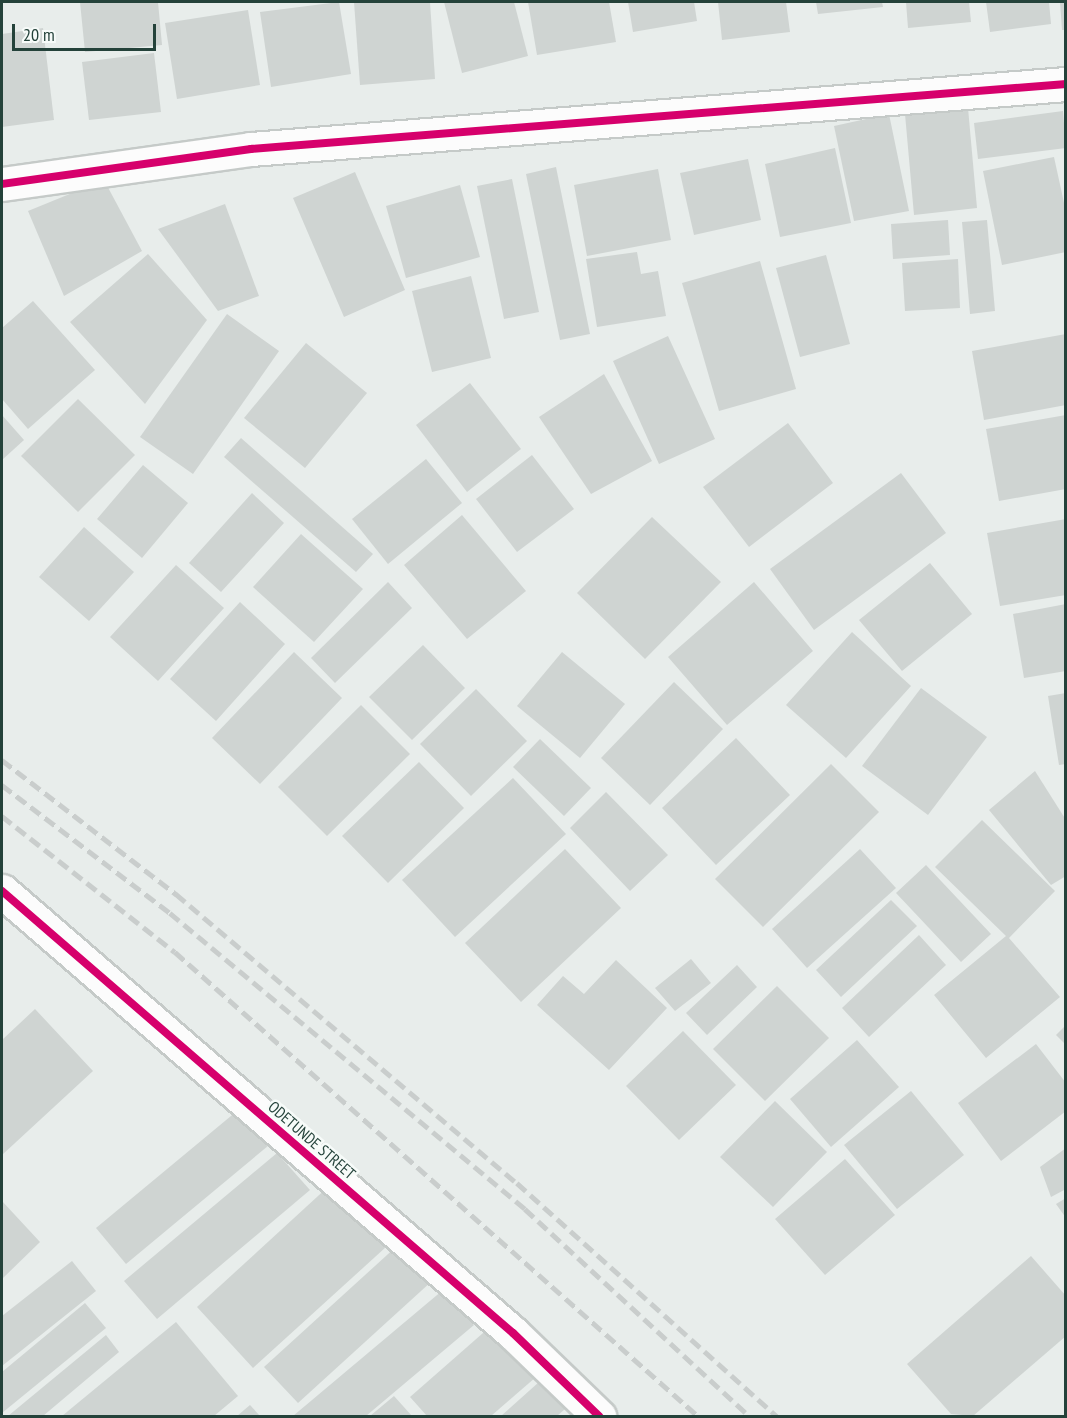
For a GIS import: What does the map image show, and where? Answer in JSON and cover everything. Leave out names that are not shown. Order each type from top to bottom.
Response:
[{"type":"street","points":[[2,184],[251,149],[1065,84]]},
{"type":"street","name":"ODETUNDE STREET","points":[[2,891],[504,1325],[599,1416]]},
{"type":"building","points":[[80,2],[158,2],[162,45],[85,52]]},
{"type":"building","points":[[339,2],[351,74],[271,87],[260,12]]},
{"type":"building","points":[[354,2],[430,2],[435,79],[360,85]]},
{"type":"building","points":[[444,2],[514,2],[528,56],[462,73]]},
{"type":"building","points":[[528,2],[609,2],[616,42],[537,55]]},
{"type":"building","points":[[628,2],[694,2],[697,21],[633,32]]},
{"type":"building","points":[[718,2],[786,2],[790,32],[722,40]]},
{"type":"building","points":[[816,2],[882,2],[883,7],[818,14]]},
{"type":"building","points":[[906,2],[969,2],[971,22],[908,28]]},
{"type":"building","points":[[986,2],[1049,2],[1051,24],[990,32]]},
{"type":"building","points":[[1060,2],[1066,2],[1066,30],[1062,30]]},
{"type":"building","points":[[248,10],[260,85],[177,99],[165,23]]},
{"type":"building","points":[[43,28],[54,120],[2,127],[2,34]]},
{"type":"building","points":[[154,53],[161,112],[89,120],[82,62]]},
{"type":"building","points":[[968,108],[977,208],[914,215],[905,114]]},
{"type":"building","points":[[1063,111],[1066,148],[978,159],[974,123]]},
{"type":"building","points":[[889,114],[909,211],[854,221],[834,126]]},
{"type":"building","points":[[835,148],[851,223],[780,237],[765,164]]},
{"type":"building","points":[[1054,157],[1066,212],[1066,252],[1002,265],[983,171]]},
{"type":"building","points":[[748,159],[761,220],[694,235],[680,173]]},
{"type":"building","points":[[556,167],[590,334],[560,340],[526,174]]},
{"type":"building","points":[[658,169],[671,240],[587,256],[574,185]]},
{"type":"building","points":[[355,172],[405,290],[344,317],[293,198]]},
{"type":"building","points":[[512,179],[539,312],[504,319],[477,186]]},
{"type":"building","points":[[104,180],[142,251],[64,296],[28,211]]},
{"type":"building","points":[[460,185],[480,257],[406,278],[386,206]]},
{"type":"building","points":[[225,204],[259,296],[218,311],[158,229]]},
{"type":"building","points":[[948,220],[950,255],[893,259],[891,224]]},
{"type":"building","points":[[987,220],[995,311],[970,314],[962,222]]},
{"type":"building","points":[[637,252],[641,274],[658,271],[666,316],[597,327],[586,259]]},
{"type":"building","points":[[148,254],[207,320],[145,404],[70,322]]},
{"type":"building","points":[[826,255],[850,344],[800,357],[776,268]]},
{"type":"building","points":[[958,259],[960,308],[905,311],[902,263]]},
{"type":"building","points":[[760,261],[796,389],[719,411],[682,283]]},
{"type":"building","points":[[471,276],[491,358],[432,372],[412,291]]},
{"type":"building","points":[[33,301],[95,370],[28,429],[2,399],[2,328]]},
{"type":"building","points":[[227,314],[279,351],[193,474],[140,437]]},
{"type":"building","points":[[1066,334],[1066,405],[984,420],[972,351]]},
{"type":"building","points":[[668,336],[715,439],[659,464],[613,361]]},
{"type":"building","points":[[306,343],[367,393],[305,468],[244,418]]},
{"type":"building","points":[[604,374],[652,461],[591,494],[539,417]]},
{"type":"building","points":[[470,383],[521,449],[467,492],[416,425]]},
{"type":"building","points":[[78,399],[135,455],[78,512],[21,456]]},
{"type":"building","points":[[2,415],[24,440],[2,460]]},
{"type":"building","points":[[1066,415],[1066,489],[999,501],[986,429]]},
{"type":"building","points":[[788,423],[833,483],[749,547],[703,487]]},
{"type":"building","points":[[241,438],[373,554],[356,572],[224,457]]},
{"type":"building","points":[[532,455],[574,509],[517,552],[476,499]]},
{"type":"building","points":[[426,459],[462,503],[388,564],[352,519]]},
{"type":"building","points":[[143,465],[188,503],[142,558],[97,519]]},
{"type":"building","points":[[901,473],[946,533],[814,630],[770,569]]},
{"type":"building","points":[[252,493],[284,523],[221,592],[189,563]]},
{"type":"building","points":[[462,515],[526,591],[467,639],[404,565]]},
{"type":"building","points":[[652,517],[721,582],[645,659],[577,593]]},
{"type":"building","points":[[1066,519],[1066,595],[1000,606],[987,533]]},
{"type":"building","points":[[84,527],[134,572],[89,621],[39,577]]},
{"type":"building","points":[[301,534],[363,589],[314,642],[253,587]]},
{"type":"building","points":[[930,563],[972,614],[902,671],[859,620]]},
{"type":"building","points":[[176,565],[224,608],[158,681],[110,637]]},
{"type":"building","points":[[388,582],[412,608],[335,683],[311,658]]},
{"type":"building","points":[[754,582],[813,651],[727,725],[668,657]]},
{"type":"building","points":[[240,602],[285,644],[216,721],[170,679]]},
{"type":"building","points":[[1066,604],[1066,671],[1024,678],[1013,614]]},
{"type":"building","points":[[852,632],[911,686],[846,758],[786,705]]},
{"type":"building","points":[[423,645],[465,688],[412,740],[369,697]]},
{"type":"building","points":[[294,652],[342,698],[260,784],[212,738]]},
{"type":"building","points":[[562,652],[625,704],[580,758],[517,706]]},
{"type":"building","points":[[674,682],[723,729],[650,805],[601,758]]},
{"type":"building","points":[[921,688],[987,737],[928,815],[862,766]]},
{"type":"building","points":[[476,689],[527,741],[471,796],[420,744]]},
{"type":"building","points":[[1066,693],[1066,764],[1059,765],[1048,696]]},
{"type":"building","points":[[361,705],[410,754],[327,836],[278,787]]},
{"type":"building","points":[[736,738],[790,795],[716,865],[662,808]]},
{"type":"building","points":[[540,739],[591,788],[564,816],[513,767]]},
{"type":"building","points":[[419,762],[464,808],[388,883],[342,836]]},
{"type":"building","points":[[831,764],[879,812],[763,927],[715,879]]},
{"type":"building","points":[[1035,771],[1066,820],[1066,876],[1051,885],[989,810]]},
{"type":"building","points":[[513,778],[566,834],[455,937],[402,880]]},
{"type":"building","points":[[606,792],[668,855],[630,891],[570,828]]},
{"type":"building","points":[[982,820],[1055,891],[1009,938],[1060,997],[986,1058],[934,995],[1006,936],[935,867]]},
{"type":"building","points":[[565,849],[621,908],[521,1002],[465,943]]},
{"type":"building","points":[[860,849],[896,888],[807,968],[772,929]]},
{"type":"building","points":[[926,865],[991,934],[961,962],[896,893]]},
{"type":"building","points":[[891,900],[917,926],[841,997],[816,970]]},
{"type":"building","points":[[919,935],[946,965],[869,1037],[842,1008]]},
{"type":"building","points":[[691,959],[711,983],[675,1011],[655,988]]},
{"type":"building","points":[[616,960],[667,1008],[609,1070],[537,1005],[563,976],[584,994]]},
{"type":"building","points":[[737,965],[757,987],[707,1035],[686,1013]]},
{"type":"building","points":[[777,986],[829,1038],[765,1101],[713,1049]]},
{"type":"building","points":[[35,1009],[93,1071],[2,1155],[2,1040]]},
{"type":"building","points":[[1066,1025],[1066,1045],[1056,1035]]},
{"type":"building","points":[[683,1031],[736,1085],[679,1140],[626,1086]]},
{"type":"building","points":[[857,1040],[899,1087],[831,1147],[790,1099]]},
{"type":"building","points":[[1036,1044],[1066,1083],[1066,1111],[1001,1161],[958,1103]]},
{"type":"building","points":[[911,1091],[964,1155],[897,1209],[844,1145]]},
{"type":"building","points":[[775,1101],[827,1152],[773,1207],[720,1157]]},
{"type":"building","points":[[243,1106],[274,1141],[126,1264],[96,1228]]},
{"type":"building","points":[[1066,1148],[1066,1189],[1051,1197],[1040,1167]]},
{"type":"building","points":[[277,1153],[310,1190],[157,1319],[124,1281]]},
{"type":"building","points":[[845,1159],[895,1215],[825,1275],[775,1219]]},
{"type":"building","points":[[330,1185],[386,1247],[253,1368],[197,1307]]},
{"type":"building","points":[[1066,1198],[1066,1218],[1056,1204]]},
{"type":"building","points":[[2,1201],[40,1242],[2,1279]]},
{"type":"building","points":[[398,1245],[432,1281],[298,1403],[264,1367]]},
{"type":"building","points":[[1031,1256],[1066,1296],[1066,1336],[973,1416],[951,1414],[907,1364]]},
{"type":"building","points":[[72,1261],[96,1291],[2,1366],[2,1316]]},
{"type":"building","points":[[443,1290],[474,1325],[366,1416],[293,1416]]},
{"type":"building","points":[[85,1303],[106,1328],[2,1413],[2,1372]]},
{"type":"building","points":[[176,1322],[238,1396],[214,1416],[62,1416]]},
{"type":"building","points":[[491,1326],[536,1377],[491,1416],[427,1416],[410,1397]]},
{"type":"building","points":[[106,1335],[119,1352],[43,1416],[8,1416]]},
{"type":"building","points":[[539,1382],[565,1409],[557,1416],[501,1416]]},
{"type":"building","points":[[394,1396],[412,1416],[370,1416]]},
{"type":"building","points":[[250,1405],[260,1416],[237,1416]]},
{"type":"railway","points":[[2,760],[176,894],[517,1183],[777,1416]]},
{"type":"railway","points":[[2,785],[170,913],[525,1209],[749,1416]]},
{"type":"railway","points":[[2,816],[175,952],[698,1416]]},
{"type":"cycle path","points":[[2,184],[251,149],[1066,84]]},
{"type":"cycle path","points":[[2,891],[513,1333],[599,1416]]}]
